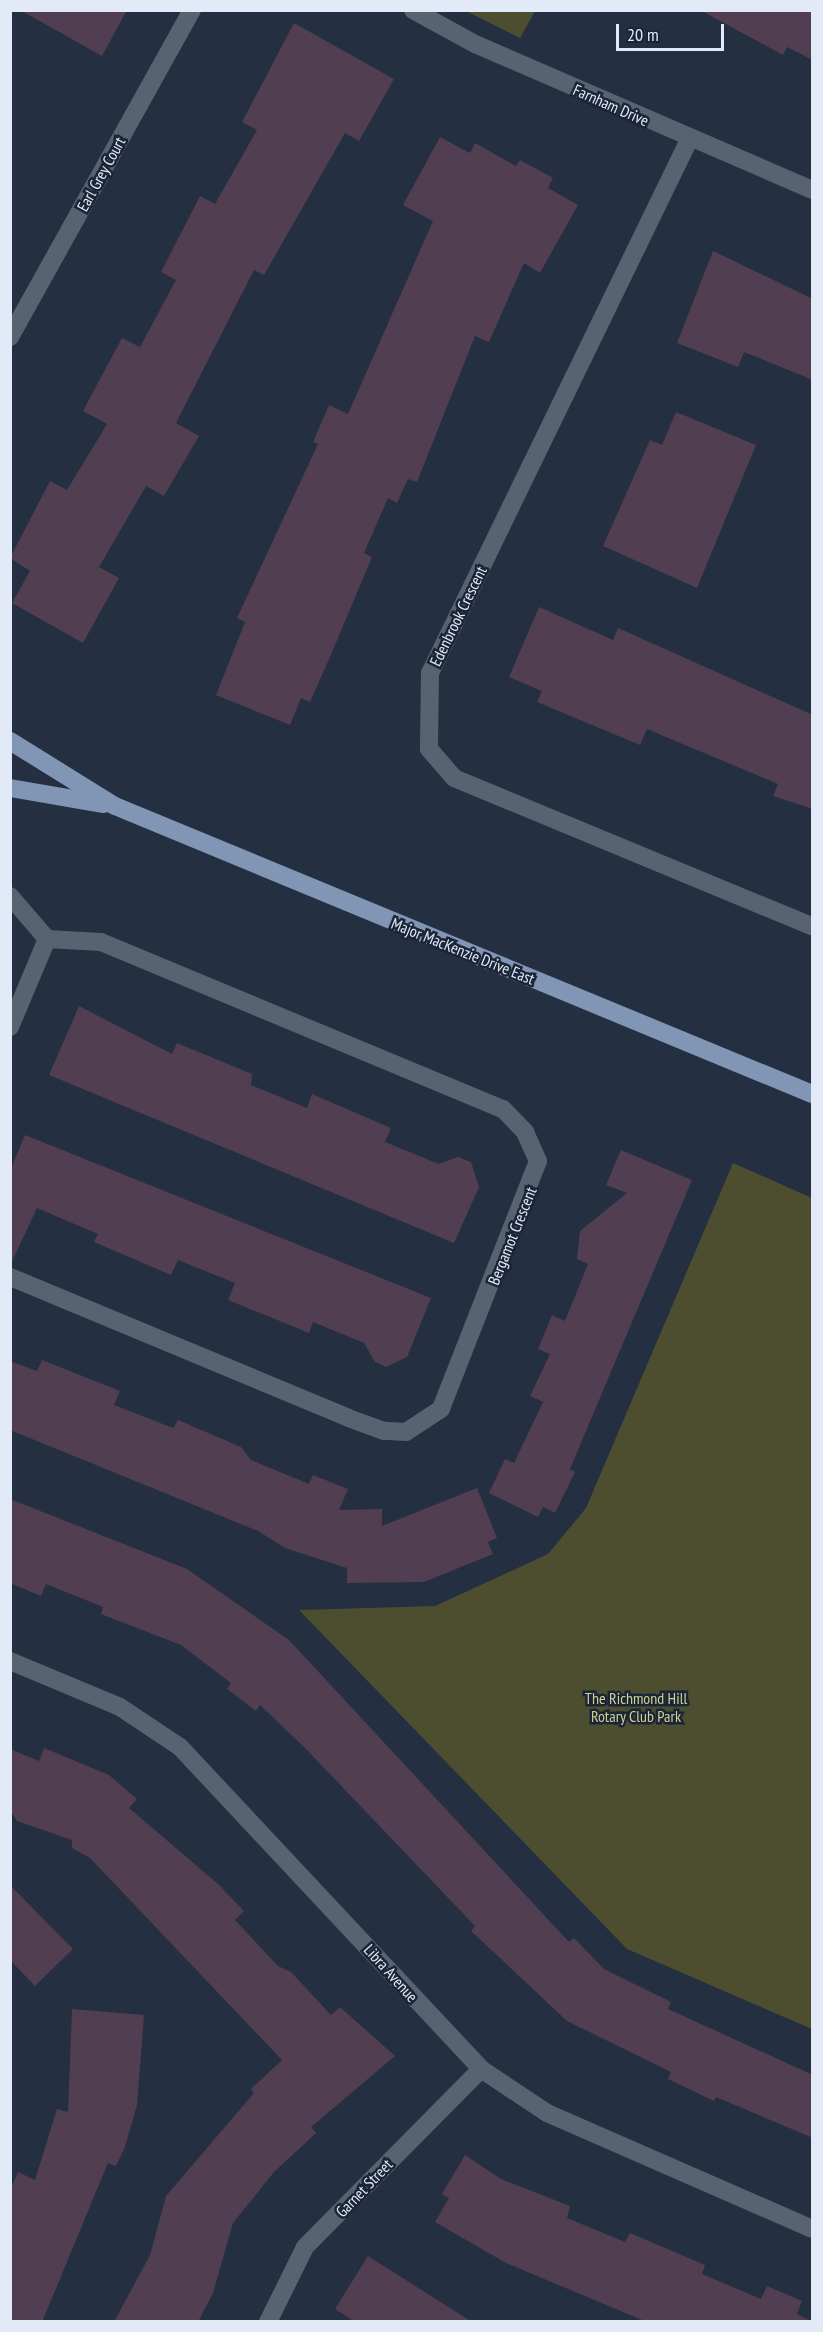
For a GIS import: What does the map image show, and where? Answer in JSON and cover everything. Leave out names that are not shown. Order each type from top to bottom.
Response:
[{"type":"main road","name":"Major MacKenzie Drive East","points":[[10,741],[115,806],[813,1094]]},
{"type":"main road","name":"Major MacKenzie Drive East","points":[[10,788],[115,806]]},
{"type":"street","name":"Earl Grey Court","points":[[10,337],[192,10]]},
{"type":"street","name":"Farnham Drive","points":[[413,10],[689,140],[813,190]]},
{"type":"street","name":"Edenbrook Crescent","points":[[689,140],[430,673],[429,749],[454,778],[813,926]]},
{"type":"street","points":[[10,896],[47,939],[10,1027]]},
{"type":"street","name":"Bergamot Crescent","points":[[10,1277],[349,1418],[384,1431],[406,1432],[441,1409],[538,1161],[525,1132],[503,1109],[101,942],[47,939]]},
{"type":"street","name":"Libra Avenue","points":[[10,1661],[120,1707],[180,1747],[481,2069],[547,2113],[813,2229]]},
{"type":"street","name":"Garnet Street","points":[[268,2322],[305,2247],[481,2069]]},
{"type":"green space","points":[[464,10],[535,10],[535,11],[520,38]]},
{"type":"green space","name":"The Richmond Hill Rotary Club Park","points":[[733,1163],[812,1198],[812,2029],[627,1949],[299,1610],[435,1606],[548,1554],[586,1508]]},
{"type":"building","points":[[20,10],[127,10],[102,56]]},
{"type":"building","points":[[700,10],[813,10],[813,60],[787,47],[783,55]]},
{"type":"building","points":[[294,23],[394,79],[359,141],[345,133],[264,275],[254,270],[176,423],[199,436],[164,496],[146,486],[99,567],[119,578],[83,643],[12,603],[30,571],[10,558],[50,481],[67,490],[107,424],[83,411],[122,338],[140,347],[176,280],[161,272],[200,196],[215,204],[257,130],[242,122]]},
{"type":"building","points":[[440,137],[470,153],[475,143],[516,166],[520,160],[553,178],[548,188],[578,205],[540,273],[524,263],[489,342],[475,336],[417,482],[408,479],[397,503],[388,498],[364,553],[372,557],[330,657],[310,702],[301,698],[290,725],[216,695],[245,622],[237,618],[318,444],[313,442],[329,405],[348,414],[433,221],[403,205]]},
{"type":"building","points":[[713,251],[813,299],[813,380],[744,352],[738,367],[677,343]]},
{"type":"building","points":[[676,412],[756,445],[697,588],[603,546],[650,440],[662,445]]},
{"type":"building","points":[[539,607],[613,640],[618,628],[813,715],[813,809],[773,796],[778,784],[647,729],[640,745],[537,702],[542,691],[509,677]]},
{"type":"building","points":[[79,1006],[172,1054],[177,1043],[252,1074],[251,1085],[307,1108],[312,1094],[391,1128],[385,1142],[439,1164],[458,1157],[471,1162],[479,1187],[454,1243],[49,1075]]},
{"type":"building","points":[[25,1135],[431,1298],[407,1357],[386,1367],[375,1362],[364,1343],[313,1322],[309,1333],[228,1300],[235,1283],[178,1260],[171,1275],[94,1242],[98,1234],[37,1208],[10,1266],[10,1171]]},
{"type":"building","points":[[621,1150],[692,1180],[570,1469],[575,1472],[555,1513],[543,1507],[538,1517],[489,1493],[505,1459],[514,1463],[543,1402],[530,1396],[550,1354],[538,1349],[552,1315],[565,1321],[588,1264],[577,1259],[580,1231],[627,1193],[606,1185]]},
{"type":"building","points":[[42,1360],[120,1391],[114,1405],[173,1428],[178,1420],[241,1447],[251,1460],[309,1484],[313,1475],[348,1489],[339,1510],[382,1509],[382,1526],[477,1488],[497,1538],[488,1542],[493,1554],[424,1582],[347,1583],[347,1568],[285,1548],[258,1531],[10,1430],[10,1361],[37,1371]]},
{"type":"building","points":[[10,1499],[187,1569],[289,1640],[569,1942],[574,1938],[604,1969],[671,2002],[668,2009],[813,2075],[813,2138],[716,2097],[714,2101],[668,2079],[671,2072],[567,2021],[471,1931],[475,1926],[305,1748],[260,1705],[256,1711],[227,1689],[231,1683],[181,1645],[101,1614],[103,1607],[46,1584],[41,1596],[10,1583]]},
{"type":"building","points":[[44,1748],[109,1775],[137,1799],[129,1808],[218,1884],[244,1911],[235,1920],[278,1966],[291,1972],[331,2015],[340,2007],[395,2056],[311,2127],[316,2133],[274,2172],[233,2223],[213,2293],[198,2322],[114,2322],[150,2255],[166,2196],[254,2093],[251,2089],[282,2060],[90,1858],[72,1848],[72,1840],[17,1821],[10,1810],[10,1749],[39,1761]]},
{"type":"building","points":[[10,1885],[73,1949],[35,1986],[10,1960]]},
{"type":"building","points":[[72,2009],[144,2015],[137,2105],[125,2147],[116,2166],[108,2163],[42,2322],[10,2322],[10,2190],[18,2172],[35,2180],[57,2109],[68,2112]]},
{"type":"building","points":[[465,2155],[501,2179],[570,2206],[567,2218],[625,2242],[630,2233],[705,2265],[702,2274],[761,2299],[767,2286],[802,2301],[797,2314],[813,2322],[647,2322],[506,2263],[435,2222],[449,2198],[442,2194]]},
{"type":"building","points":[[368,2256],[472,2322],[355,2322],[335,2309]]}]
